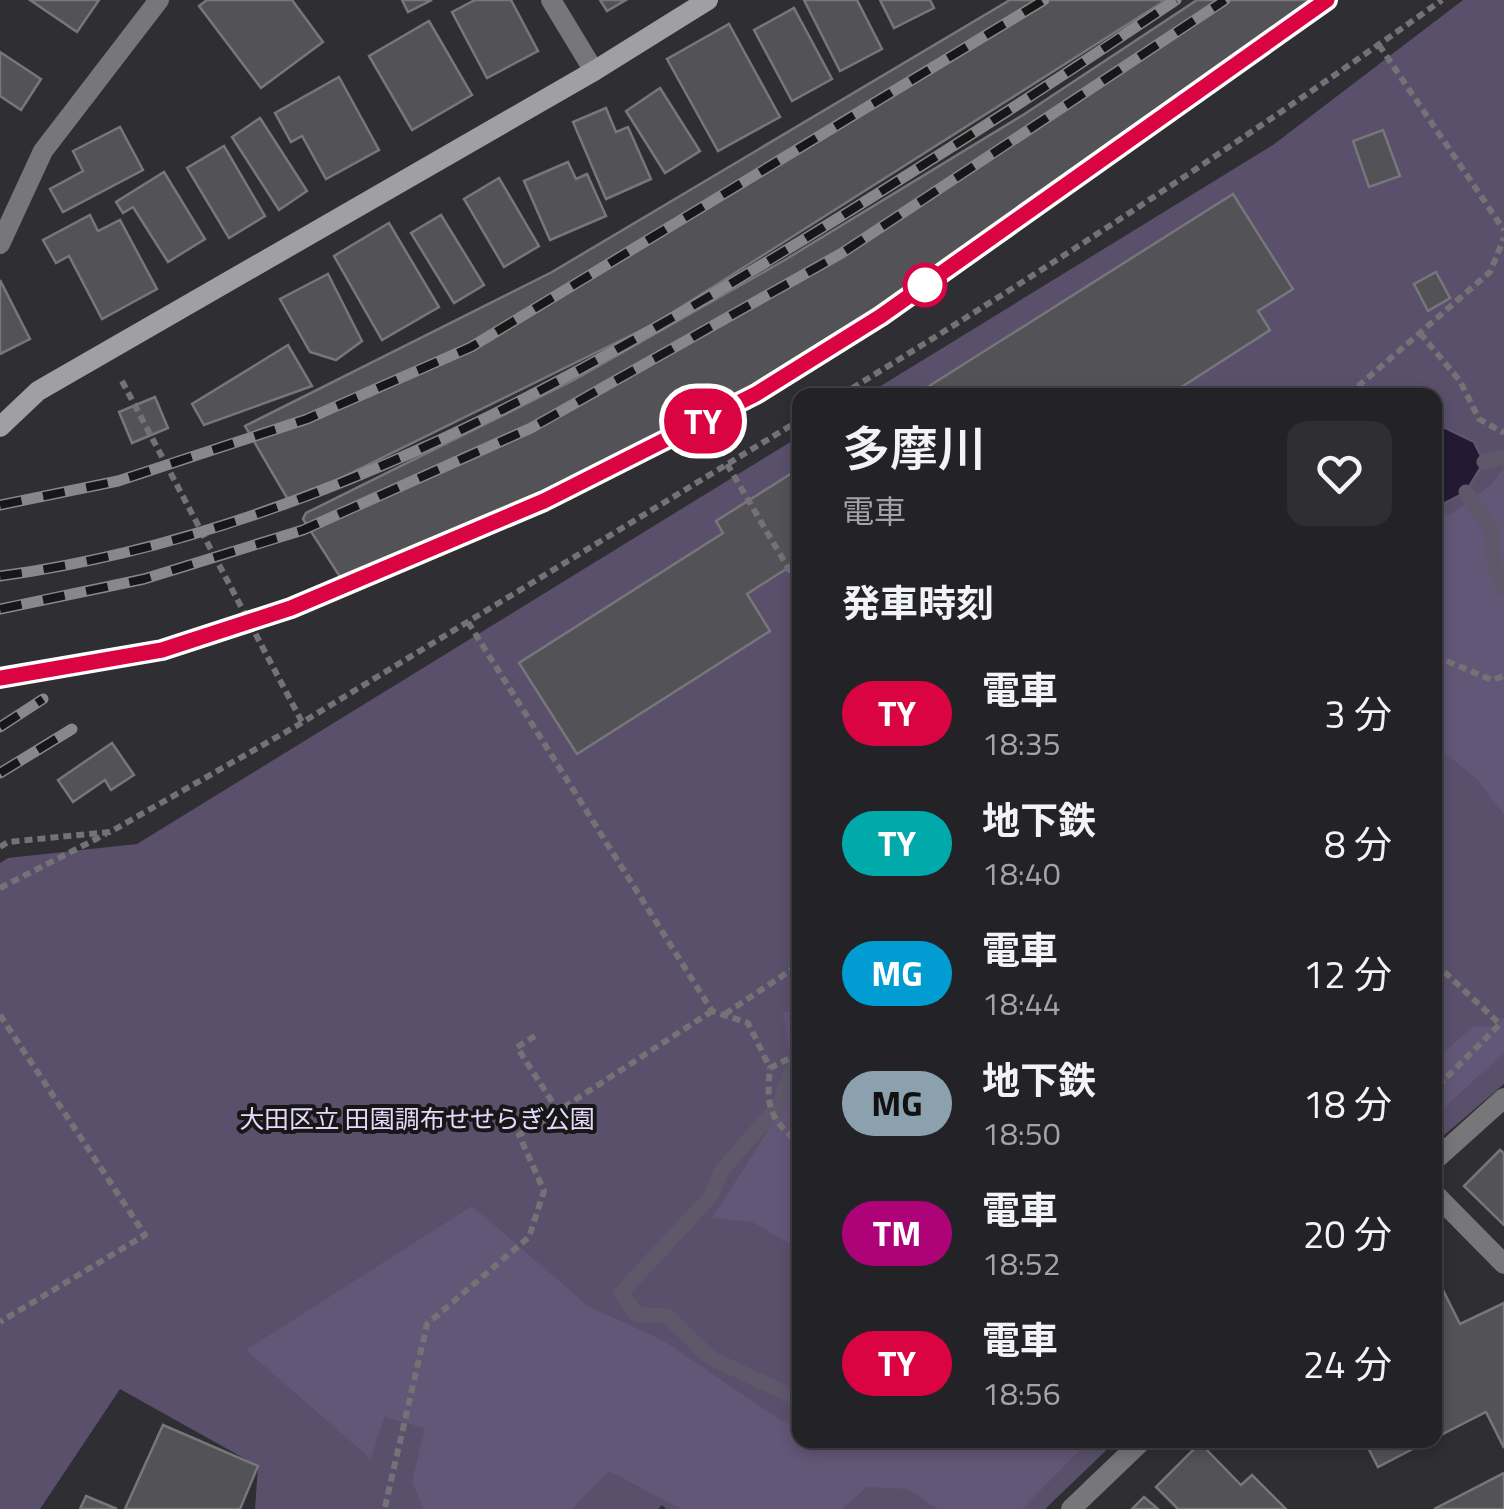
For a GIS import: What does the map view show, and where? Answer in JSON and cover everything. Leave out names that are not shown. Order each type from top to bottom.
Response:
[{"type":"street","points":[[0,244],[43,151],[159,0]]},
{"type":"street","points":[[551,0],[594,71]]},
{"type":"street","points":[[0,427],[38,391],[594,71],[708,0]]},
{"type":"street","points":[[1442,1154],[1504,1098]]},
{"type":"street","points":[[1442,1201],[1504,1264]]},
{"type":"street","points":[[1071,1509],[1135,1448]]},
{"type":"path","points":[[853,388],[1045,271],[1442,0]]},
{"type":"path","points":[[1379,44],[1504,230]]},
{"type":"path","points":[[1356,388],[1490,272],[1504,238]]},
{"type":"path","points":[[1420,333],[1460,381],[1479,418],[1504,433]]},
{"type":"path","points":[[135,406],[302,722]]},
{"type":"path","points":[[0,888],[110,832],[302,722],[792,425]]},
{"type":"path","points":[[727,464],[792,574]]},
{"type":"path","points":[[468,622],[712,1012],[748,1024],[770,1068],[766,1104],[792,1136]]},
{"type":"path","points":[[1442,659],[1492,680],[1504,676]]},
{"type":"path","points":[[0,847],[8,842],[110,832]]},
{"type":"path","points":[[724,1015],[792,969]]},
{"type":"path","points":[[1442,970],[1500,1024],[1442,1082]]},
{"type":"path","points":[[384,1508],[427,1324],[529,1237],[544,1192],[519,1135],[712,1012]]},
{"type":"path","points":[[0,1015],[145,1235],[0,1322]]},
{"type":"path","points":[[536,1036],[518,1048],[558,1111]]},
{"type":"path","points":[[770,1068],[792,1057]]},
{"type":"green space","points":[[1463,0],[1504,0],[1504,1084],[1442,1137],[1442,388],[877,388],[1273,145]]},
{"type":"green space","name":"大田区立 田園調布せせらぎ公園","points":[[792,441],[792,1448],[1109,1448],[1045,1509],[666,1509],[662,1505],[658,1509],[255,1509],[258,1466],[120,1389],[40,1509],[0,1509],[0,863],[8,858],[137,844]]},
{"type":"shaded area","points":[[1442,426],[1474,442],[1484,462],[1466,492],[1442,504]]},
{"type":"shaded area","points":[[1504,468],[1504,815],[1477,779],[1442,751],[1442,516],[1451,514],[1490,486]]},
{"type":"shaded area","points":[[792,1011],[792,1064],[783,1012]]},
{"type":"shaded area","points":[[1504,1017],[1504,1053],[1442,1110],[1442,1054],[1474,1026],[1493,1027]]},
{"type":"shaded area","points":[[792,1093],[792,1245],[752,1222],[712,1218]]},
{"type":"shaded area","points":[[472,1206],[588,1306],[664,1341],[792,1425],[792,1448],[1082,1448],[1022,1509],[938,1509],[908,1489],[867,1487],[842,1509],[681,1509],[609,1471],[572,1509],[424,1509],[412,1482],[425,1428],[384,1417],[371,1459],[246,1350]]},
{"type":"building","points":[[30,0],[99,0],[77,32]]},
{"type":"building","points":[[207,0],[292,0],[323,42],[261,88],[199,6]]},
{"type":"building","points":[[402,0],[432,0],[408,12]]},
{"type":"building","points":[[475,0],[511,0],[538,51],[487,78],[452,12]]},
{"type":"building","points":[[600,0],[626,0],[607,11]]},
{"type":"building","points":[[804,0],[857,0],[882,49],[840,71]]},
{"type":"building","points":[[880,0],[930,0],[934,8],[894,28]]},
{"type":"building","points":[[1010,0],[1166,0],[656,323],[290,503],[245,426],[552,272]]},
{"type":"building","points":[[1197,0],[1336,0],[1059,195],[856,330],[673,436],[541,503],[349,591],[303,519],[306,513],[574,380],[783,261],[1023,115]]},
{"type":"building","points":[[794,8],[832,79],[792,101],[754,30]]},
{"type":"building","points":[[429,21],[472,95],[412,130],[369,56]]},
{"type":"building","points":[[729,24],[780,117],[718,151],[667,59]]},
{"type":"building","points":[[0,52],[41,79],[21,110],[0,96]]},
{"type":"building","points":[[339,77],[379,150],[326,179],[302,136],[291,142],[275,113]]},
{"type":"building","points":[[660,88],[700,151],[665,173],[626,111]]},
{"type":"building","points":[[606,108],[616,132],[628,127],[651,179],[606,199],[573,122]]},
{"type":"building","points":[[260,118],[307,191],[279,210],[232,137]]},
{"type":"building","points":[[120,127],[143,170],[63,212],[50,189],[83,171],[73,151]]},
{"type":"building","points":[[1383,130],[1400,176],[1369,187],[1353,141]]},
{"type":"building","points":[[224,146],[265,216],[229,238],[187,168]]},
{"type":"building","points":[[568,162],[576,179],[587,174],[606,216],[550,240],[524,181]]},
{"type":"building","points":[[164,172],[205,239],[168,262],[133,207],[123,213],[116,202]]},
{"type":"building","points":[[499,178],[539,246],[504,267],[464,199]]},
{"type":"building","points":[[1233,194],[1293,289],[1258,311],[1270,330],[1180,388],[926,388]]},
{"type":"building","points":[[90,215],[98,231],[120,220],[157,289],[102,319],[69,256],[56,263],[43,240]]},
{"type":"building","points":[[441,215],[484,285],[454,303],[411,233]]},
{"type":"building","points":[[389,223],[439,307],[382,340],[334,256]]},
{"type":"building","points":[[1436,272],[1450,298],[1428,311],[1414,284]]},
{"type":"building","points":[[328,274],[362,341],[336,360],[310,352],[280,299]]},
{"type":"building","points":[[0,280],[30,339],[0,354]]},
{"type":"building","points":[[288,345],[312,386],[204,425],[192,404]]},
{"type":"building","points":[[155,397],[168,428],[132,443],[119,412]]},
{"type":"building","points":[[792,473],[792,565],[747,594],[770,631],[577,754],[519,663],[723,533],[716,521]]},
{"type":"building","points":[[112,743],[134,775],[111,790],[105,780],[73,802],[58,780]]},
{"type":"building","points":[[1500,1150],[1504,1153],[1504,1225],[1464,1186]]},
{"type":"building","points":[[1442,1288],[1460,1324],[1504,1303],[1504,1448],[1486,1412],[1442,1434]]},
{"type":"building","points":[[163,1425],[258,1466],[240,1509],[125,1509]]},
{"type":"building","points":[[1195,1448],[1205,1448],[1241,1485],[1252,1475],[1286,1509],[1178,1509],[1156,1487]]},
{"type":"building","points":[[1368,1448],[1415,1448],[1378,1467]]},
{"type":"building","points":[[1504,1473],[1504,1509],[1434,1509]]},
{"type":"building","points":[[86,1496],[117,1509],[80,1509]]},
{"type":"building","points":[[1144,1497],[1158,1509],[1132,1509]]},
{"type":"waterway","points":[[1484,462],[1504,457]]},
{"type":"waterway","points":[[1466,492],[1491,530],[1495,569],[1504,589]]},
{"type":"waterway","points":[[792,1070],[779,1105],[720,1173],[712,1195],[621,1293],[636,1314],[667,1316],[711,1358],[792,1396]]},
{"type":"railway","points":[[0,505],[118,481],[307,419],[471,347],[1044,0]]},
{"type":"railway","points":[[0,576],[108,557],[213,528],[316,492],[516,403],[801,241],[1176,0]]},
{"type":"railway","points":[[0,609],[144,579],[303,530],[531,428],[842,253],[1225,0]]},
{"type":"railway","points":[[0,678],[161,650],[291,608],[544,501],[756,395],[881,316],[1327,0]]},
{"type":"railway","points":[[0,727],[43,699]]},
{"type":"railway","points":[[0,773],[72,729]]},
{"type":"train","name":"TY","points":[[0,678],[34,676],[162,650],[291,608],[544,501],[756,394],[881,316],[1327,0]]}]
